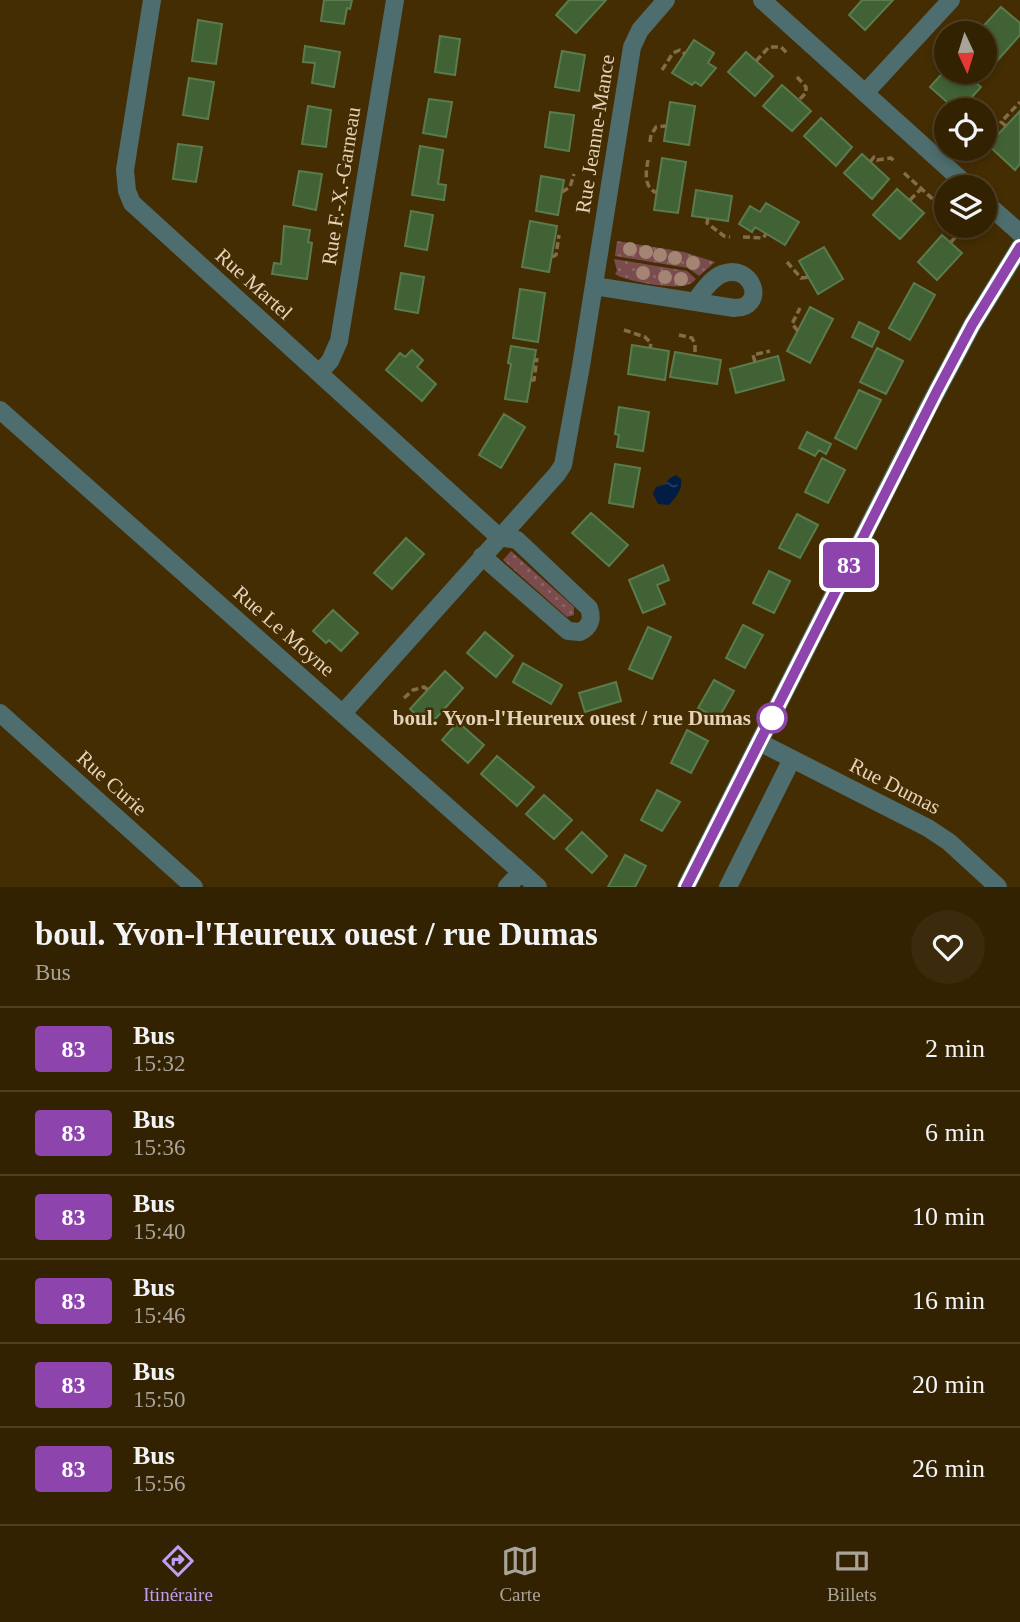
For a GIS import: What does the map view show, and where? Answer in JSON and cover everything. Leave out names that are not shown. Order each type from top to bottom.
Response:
[{"type":"street","name":"Rue Martel","points":[[152,0],[125,170],[129,197],[143,216],[499,537]]},
{"type":"street","name":"Rue F.-X.-Garneau","points":[[319,373],[330,361],[339,341],[395,0]]},
{"type":"street","name":"Rue Jeanne-Mance","points":[[343,713],[557,474],[565,461],[633,44],[642,26],[666,0]]},
{"type":"street","points":[[762,0],[956,175]]},
{"type":"street","points":[[865,93],[951,0]]},
{"type":"street","points":[[997,213],[1020,233]]},
{"type":"street","points":[[686,887],[957,352],[1020,247]]},
{"type":"street","points":[[594,286],[694,302]]},
{"type":"street","name":"Rue Le Moyne","points":[[0,410],[538,887]]},
{"type":"street","points":[[482,556],[568,631],[580,632],[587,627],[591,616],[586,605],[517,540],[499,537]]},
{"type":"street","name":"Rue Curie","points":[[0,713],[194,887]]},
{"type":"street","name":"Rue Dumas","points":[[760,742],[928,828],[949,842],[998,887]]},
{"type":"street","points":[[728,887],[792,759]]},
{"type":"street","points":[[507,887],[521,872]]},
{"type":"path","points":[[756,61],[768,47],[781,47],[787,52]]},
{"type":"path","points":[[662,69],[673,52],[680,50],[685,54]]},
{"type":"path","points":[[797,77],[807,90],[799,100]]},
{"type":"path","points":[[1006,126],[1001,122],[1019,102]]},
{"type":"path","points":[[650,142],[656,127],[666,125]]},
{"type":"path","points":[[870,162],[874,157],[877,160],[891,158],[895,162]]},
{"type":"path","points":[[648,160],[647,182],[652,192],[657,194]]},
{"type":"path","points":[[904,173],[934,200]]},
{"type":"path","points":[[562,192],[570,187],[574,174]]},
{"type":"path","points":[[910,200],[921,188]]},
{"type":"path","points":[[708,218],[707,223],[724,236],[730,237]]},
{"type":"path","points":[[743,237],[763,238],[766,234]]},
{"type":"path","points":[[552,257],[556,255],[559,235]]},
{"type":"path","points":[[951,242],[954,238]]},
{"type":"path","points":[[787,262],[801,278],[808,277]]},
{"type":"path","points":[[798,331],[792,324],[800,308]]},
{"type":"path","points":[[624,330],[645,337],[651,343],[650,348]]},
{"type":"path","points":[[679,335],[692,338],[695,355]]},
{"type":"path","points":[[755,362],[753,355],[770,351]]},
{"type":"path","points":[[531,380],[534,380],[537,358]]},
{"type":"path","points":[[404,698],[418,688],[424,687],[428,690]]},
{"type":"shaded area","points":[[617,241],[684,252],[715,262],[699,276],[688,268],[615,256]]},
{"type":"shaded area","points":[[614,259],[687,271],[696,279],[681,286],[639,282],[615,274],[617,271]]},
{"type":"shaded area","points":[[511,551],[574,607],[574,615],[567,617],[503,560]]},
{"type":"water","points":[[676,475],[681,479],[678,493],[669,505],[658,504],[653,494],[656,487]]},
{"type":"building","points":[[324,0],[352,0],[350,9],[347,8],[344,24],[321,21]]},
{"type":"building","points":[[569,0],[606,0],[576,33],[556,15]]},
{"type":"building","points":[[862,0],[893,0],[865,30],[849,15]]},
{"type":"building","points":[[1001,7],[1020,23],[1020,35],[998,60],[998,21],[988,21]]},
{"type":"building","points":[[198,20],[222,24],[216,64],[192,61]]},
{"type":"building","points":[[440,36],[460,39],[455,75],[435,72]]},
{"type":"building","points":[[694,40],[714,53],[708,63],[716,68],[701,86],[695,82],[692,85],[672,73]]},
{"type":"building","points":[[305,46],[340,52],[334,87],[312,83],[315,63],[303,62]]},
{"type":"building","points":[[562,51],[585,55],[579,91],[555,87]]},
{"type":"building","points":[[746,52],[773,76],[755,96],[728,72]]},
{"type":"building","points":[[189,78],[214,82],[208,119],[183,115]]},
{"type":"building","points":[[934,83],[977,84],[981,87],[971,98],[942,98],[930,87]]},
{"type":"building","points":[[782,85],[811,111],[792,131],[763,106]]},
{"type":"building","points":[[429,99],[452,102],[446,137],[423,133]]},
{"type":"building","points":[[670,102],[695,106],[689,145],[664,141]]},
{"type":"building","points":[[308,106],[331,110],[326,147],[302,144]]},
{"type":"building","points":[[1020,111],[1020,164],[1015,170],[997,153],[997,135]]},
{"type":"building","points":[[550,112],[574,115],[569,151],[545,147]]},
{"type":"building","points":[[821,118],[852,147],[836,166],[804,136]]},
{"type":"building","points":[[178,144],[202,147],[196,182],[173,179]]},
{"type":"building","points":[[420,146],[443,150],[438,184],[446,185],[444,200],[412,195]]},
{"type":"building","points":[[862,154],[889,179],[872,199],[844,173]]},
{"type":"building","points":[[662,158],[686,162],[678,213],[654,210]]},
{"type":"building","points":[[299,171],[322,174],[316,210],[293,205]]},
{"type":"building","points":[[541,176],[564,180],[558,215],[536,211]]},
{"type":"building","points":[[897,189],[924,213],[900,239],[873,215]]},
{"type":"building","points":[[696,190],[732,196],[728,221],[692,216]]},
{"type":"building","points":[[766,203],[799,222],[785,245],[755,227],[752,232],[739,224],[750,206],[760,212]]},
{"type":"building","points":[[411,211],[433,215],[427,250],[405,246]]},
{"type":"building","points":[[530,221],[557,226],[549,272],[522,267]]},
{"type":"building","points":[[284,226],[310,230],[308,242],[312,243],[307,279],[272,274],[274,263],[281,264]]},
{"type":"building","points":[[939,238],[945,238],[962,253],[937,280],[918,262]]},
{"type":"building","points":[[824,247],[843,279],[818,294],[799,261]]},
{"type":"building","points":[[401,273],[424,277],[418,313],[395,309]]},
{"type":"building","points":[[914,283],[935,295],[910,340],[889,328]]},
{"type":"building","points":[[520,289],[545,293],[538,342],[513,338]]},
{"type":"building","points":[[810,307],[833,319],[810,363],[787,351]]},
{"type":"building","points":[[859,322],[879,332],[872,347],[852,337]]},
{"type":"building","points":[[632,345],[669,351],[665,380],[628,374]]},
{"type":"building","points":[[511,346],[536,350],[527,402],[505,399]]},
{"type":"building","points":[[877,348],[903,361],[886,394],[860,382]]},
{"type":"building","points":[[412,350],[423,360],[417,367],[436,384],[422,401],[386,370],[400,353],[405,357]]},
{"type":"building","points":[[675,352],[721,360],[717,384],[670,377]]},
{"type":"building","points":[[778,356],[784,380],[736,393],[730,369]]},
{"type":"building","points":[[859,390],[881,400],[856,449],[835,438]]},
{"type":"building","points":[[619,407],[649,412],[643,451],[617,447],[619,435],[615,434]]},
{"type":"building","points":[[504,414],[525,427],[501,468],[479,455]]},
{"type":"building","points":[[807,432],[831,444],[826,454],[819,450],[815,456],[799,448]]},
{"type":"building","points":[[822,458],[845,470],[828,503],[805,492]]},
{"type":"building","points":[[615,464],[640,468],[633,507],[609,503]]},
{"type":"building","points":[[591,513],[628,545],[609,566],[572,533]]},
{"type":"building","points":[[797,514],[818,525],[800,558],[779,548]]},
{"type":"building","points":[[406,538],[424,554],[392,589],[374,573]]},
{"type":"building","points":[[663,565],[669,580],[657,585],[665,604],[643,613],[629,580]]},
{"type":"building","points":[[769,571],[790,581],[774,613],[753,603]]},
{"type":"building","points":[[333,610],[358,633],[341,651],[329,640],[326,643],[313,631]]},
{"type":"building","points":[[743,625],[763,635],[745,668],[726,658]]},
{"type":"building","points":[[648,627],[671,637],[652,679],[629,669]]},
{"type":"building","points":[[485,632],[513,656],[496,677],[467,653]]},
{"type":"building","points":[[523,663],[562,685],[551,704],[513,682]]},
{"type":"building","points":[[445,671],[463,688],[429,726],[410,709]]},
{"type":"building","points":[[714,680],[734,691],[718,719],[698,708]]},
{"type":"building","points":[[616,682],[621,701],[585,712],[579,693]]},
{"type":"building","points":[[458,722],[484,745],[468,763],[442,740]]},
{"type":"building","points":[[687,730],[708,741],[691,773],[671,763]]},
{"type":"building","points":[[497,756],[534,787],[517,806],[481,774]]},
{"type":"building","points":[[657,790],[680,802],[662,831],[641,820]]},
{"type":"building","points":[[544,795],[572,820],[554,839],[526,814]]},
{"type":"building","points":[[582,832],[607,856],[592,873],[566,849]]},
{"type":"building","points":[[625,855],[646,866],[635,887],[608,887]]},
{"type":"bus line","name":"83","points":[[686,887],[937,391],[972,325],[1020,247]]},
{"type":"place","name":"boul. Yvon-l'Heureux ouest / rue Dumas","points":[[772,718]]}]
